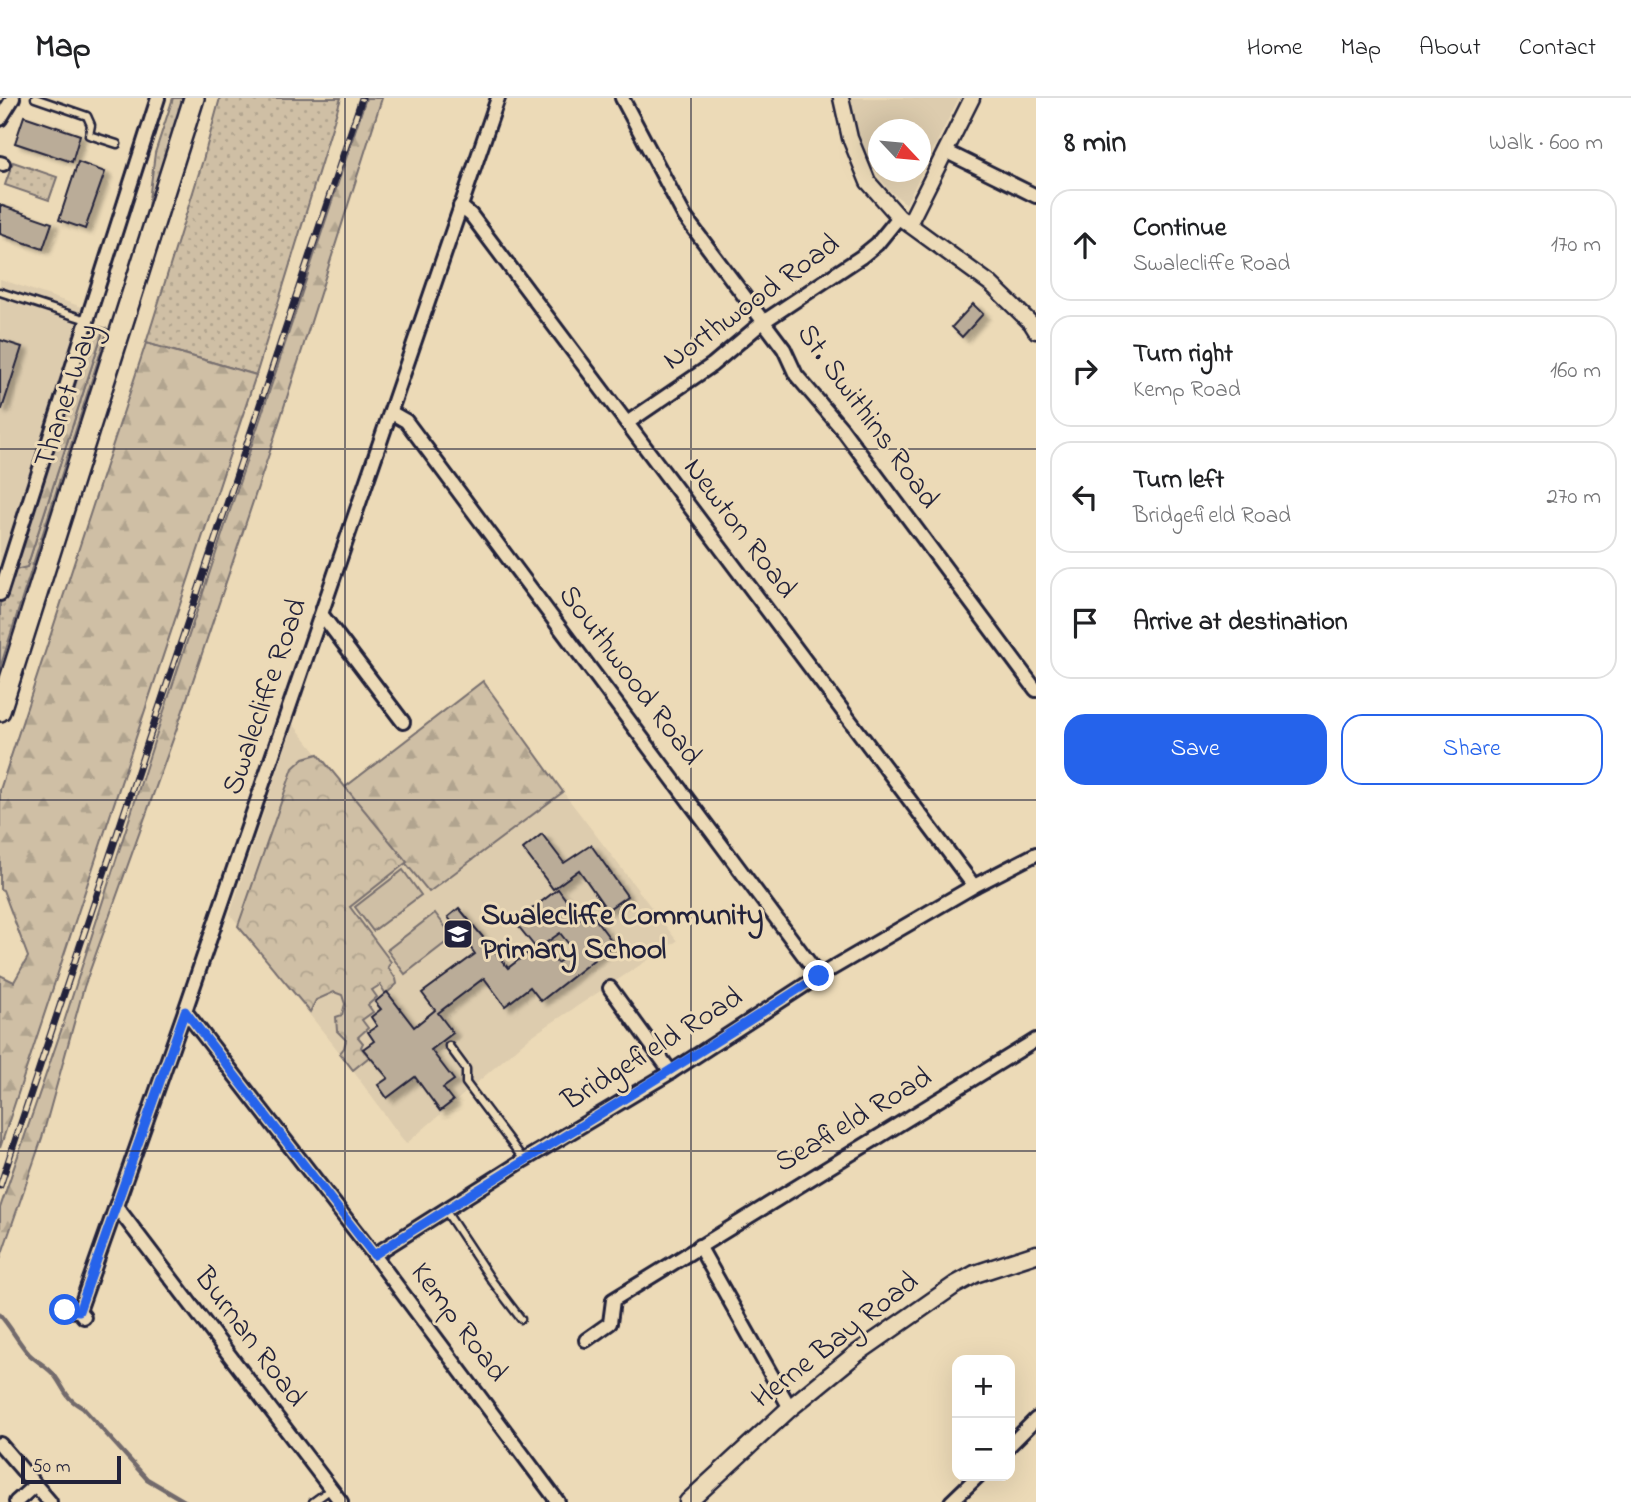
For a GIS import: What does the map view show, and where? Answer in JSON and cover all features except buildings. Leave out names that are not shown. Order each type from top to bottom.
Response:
[{"type":"main road","name":"Thanet Way","points":[[0,711],[194,98]]},
{"type":"main road","name":"Herne Bay Road","points":[[688,1502],[790,1408],[856,1354],[955,1285],[975,1274],[1036,1254]]},
{"type":"street","points":[[0,119],[13,98]]},
{"type":"street","points":[[0,594],[2,578],[158,98]]},
{"type":"street","name":"Swalecliffe Road","points":[[76,1313],[185,1011],[498,98]]},
{"type":"street","name":"St. Swithins Road","points":[[622,98],[685,217],[784,348],[796,375],[842,429],[1036,690]]},
{"type":"street","points":[[841,98],[850,138],[868,183],[904,220],[991,284],[1036,331]]},
{"type":"street","name":"Northwood Road","points":[[627,423],[712,365],[764,322],[861,257],[904,220],[945,151],[972,98]]},
{"type":"street","points":[[945,151],[1036,196]]},
{"type":"street","name":"Newton Road","points":[[460,206],[471,215],[974,886]]},
{"type":"street","name":"Southwood Road","points":[[392,413],[406,421],[819,976]]},
{"type":"street","points":[[322,615],[404,721]]},
{"type":"street","name":"Bridgefield Road","points":[[374,1255],[524,1160],[671,1072],[819,976],[974,886],[1036,854]]},
{"type":"street","points":[[610,988],[671,1072]]},
{"type":"street","name":"Kemp Road","points":[[185,1011],[374,1255],[558,1502]]},
{"type":"street","name":"Seafield Road","points":[[612,1300],[1036,1040]]},
{"type":"street","name":"Burnan Road","points":[[116,1206],[341,1502]]},
{"type":"street","points":[[699,1246],[790,1408]]},
{"type":"street","points":[[586,1340],[610,1323],[612,1300],[602,1289]]},
{"type":"street","points":[[1015,1440],[1036,1419]]},
{"type":"street","points":[[0,1444],[50,1502]]},
{"type":"street","points":[[951,1502],[973,1481]]},
{"type":"street","points":[[16,1502],[35,1485]]},
{"type":"lane","points":[[35,98],[87,116],[91,125],[89,135],[117,144]]},
{"type":"lane","points":[[0,292],[87,320]]},
{"type":"lane","points":[[449,1046],[466,1069],[466,1083],[524,1160]]},
{"type":"lane","points":[[445,1210],[520,1319]]},
{"type":"lane","points":[[313,1502],[331,1489]]},
{"type":"shaded area","points":[[848,98],[959,98],[931,154],[931,119],[868,119],[868,157]]},
{"type":"shaded area","points":[[883,182],[917,182],[906,204]]},
{"type":"shaded area","points":[[0,279],[82,307],[0,569]]},
{"type":"shaded area","name":"Swalecliffe Community Primary School","points":[[293,724],[429,892],[563,792],[677,941],[530,1037],[406,1144],[340,1053],[230,914]]},
{"type":"green space","points":[[173,98],[183,98],[146,223],[155,153]]},
{"type":"green space","points":[[220,98],[341,98],[256,375],[146,343]]},
{"type":"green space","points":[[366,98],[382,98],[270,451],[176,731],[84,987],[42,1138],[0,1259],[0,1208],[64,1022]]},
{"type":"green space","points":[[13,162],[57,177],[49,200],[5,185]]},
{"type":"green space","points":[[88,324],[104,328],[27,567],[11,571]]},
{"type":"green space","points":[[104,328],[108,329],[0,668],[0,604],[11,571],[27,567]]},
{"type":"green space","points":[[146,343],[256,375],[0,1148],[0,975],[14,982],[28,957],[3,890],[0,889],[0,790]]},
{"type":"green space","points":[[483,681],[563,792],[429,892],[344,788]]},
{"type":"green space","points":[[318,754],[407,862],[350,907],[391,962],[388,967],[397,984],[386,994],[380,985],[372,990],[377,997],[368,1005],[373,1012],[362,1020],[368,1028],[358,1037],[363,1043],[361,1047],[369,1057],[353,1070],[340,1053],[346,1040],[337,1031],[336,1017],[342,1015],[345,1004],[342,995],[334,992],[316,1000],[310,1012],[238,926],[293,768],[304,758]]},
{"type":"green space","points":[[403,870],[421,895],[373,931],[355,907]]},
{"type":"green space","points":[[435,913],[453,937],[405,974],[387,950]]},
{"type":"waterway","points":[[0,1315],[29,1354],[52,1373],[69,1397],[83,1408],[147,1479],[186,1502]]},
{"type":"railway","points":[[0,1186],[362,98]]},
{"type":"place","name":"Swalecliffe Community Primary School","points":[[458,934]]},
{"type":"route","points":[[65,1310],[79,1311],[185,1011],[374,1255],[524,1160],[671,1072],[819,976]]}]
